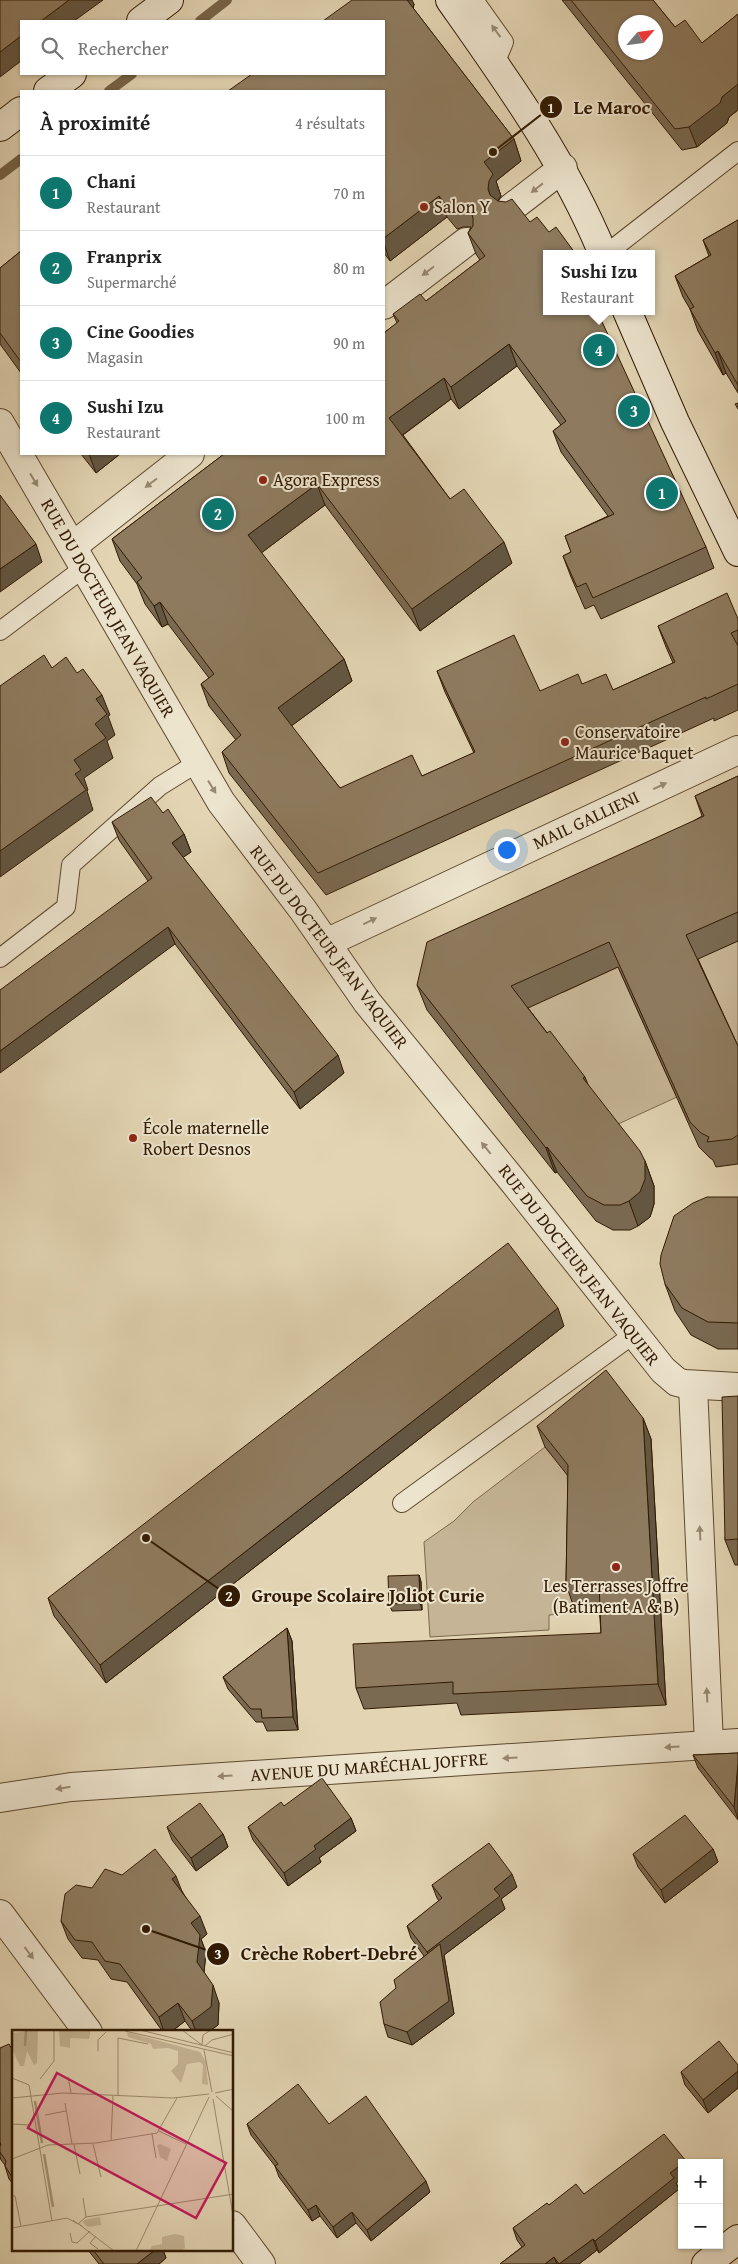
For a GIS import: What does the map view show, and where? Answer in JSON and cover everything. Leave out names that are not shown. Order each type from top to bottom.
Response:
[{"type":"street","points":[[142,20],[169,0]]},
{"type":"street","points":[[450,0],[495,64],[563,168],[603,250]]},
{"type":"street","points":[[49,90],[71,75]]},
{"type":"street","points":[[0,127],[20,112]]},
{"type":"street","points":[[511,208],[563,168]]},
{"type":"street","points":[[385,301],[466,242]]},
{"type":"street","points":[[629,315],[675,422],[738,552]]},
{"type":"street","name":"RUE DU DOCTEUR JEAN VAQUIER","points":[[0,423],[221,802],[326,943],[367,1002],[669,1376],[677,1382],[693,1386],[738,1387]]},
{"type":"street","points":[[79,556],[189,455]]},
{"type":"street","name":"MAIL GALLIENI","points":[[326,943],[738,750]]},
{"type":"street","points":[[693,1386],[709,1744]]},
{"type":"street","name":"AVENUE DU MARÉCHAL JOFFRE","points":[[0,1798],[72,1787],[738,1743]]},
{"type":"street","points":[[0,1914],[87,2030]]},
{"type":"street","points":[[234,2228],[261,2264]]},
{"type":"street","points":[[706,2264],[738,2239]]},
{"type":"lane","points":[[474,0],[504,42],[495,64]]},
{"type":"lane","points":[[610,250],[738,151]]},
{"type":"lane","points":[[0,631],[79,556]]},
{"type":"lane","points":[[0,958],[66,908],[71,865],[160,786],[197,763]]},
{"type":"lane","points":[[402,1503],[634,1334]]},
{"type":"shaded area","points":[[685,936],[724,947],[738,941],[738,1052]]},
{"type":"shaded area","points":[[618,967],[677,1097],[616,1125],[520,1012],[533,998],[564,992]]},
{"type":"shaded area","points":[[545,1447],[567,1472],[573,1613],[549,1615],[549,1630],[430,1637],[424,1542],[454,1521],[473,1502]]},
{"type":"building","points":[[0,0],[69,0],[42,20],[20,20],[20,37],[0,52]]},
{"type":"building","points":[[352,0],[407,0],[514,139],[484,162],[493,174],[489,181],[488,189],[490,195],[498,201],[506,202],[512,199],[530,222],[537,217],[549,232],[556,227],[573,250],[543,250],[543,315],[599,315],[706,547],[593,598],[586,583],[577,587],[563,556],[571,552],[565,536],[614,514],[553,431],[566,421],[509,344],[451,387],[444,378],[389,418],[450,499],[464,489],[504,542],[469,568],[412,609],[317,484],[248,535],[344,659],[278,708],[340,788],[412,755],[422,776],[475,752],[437,671],[514,635],[540,691],[578,674],[582,684],[606,674],[613,690],[675,662],[658,626],[727,593],[738,619],[738,630],[731,633],[738,646],[738,684],[318,873],[222,752],[241,735],[201,684],[214,674],[160,602],[154,606],[137,582],[142,578],[112,539],[223,455],[385,455],[385,332],[399,321],[393,314],[420,294],[426,301],[485,256],[468,233],[473,226],[471,211],[464,206],[456,205],[449,208],[439,196],[385,237],[385,90],[229,90],[251,75],[385,75],[385,20],[324,20]]},
{"type":"building","points":[[571,0],[653,0],[675,27],[685,20],[702,43],[738,14],[738,84],[722,97],[720,103],[689,127],[675,129],[619,60],[663,60],[663,15],[618,15],[618,58]]},
{"type":"building","points":[[738,220],[738,385],[718,351],[715,353],[690,309],[694,307],[675,276],[711,255],[703,240]]},
{"type":"building","points":[[20,252],[20,361],[0,333],[0,268]]},
{"type":"building","points":[[0,495],[36,544],[0,569]]},
{"type":"building","points":[[44,655],[52,668],[66,657],[77,673],[83,669],[102,695],[96,699],[107,714],[95,724],[106,738],[74,760],[81,770],[75,774],[86,790],[0,851],[0,686]]},
{"type":"building","points":[[738,776],[738,912],[686,935],[738,1046],[738,1135],[732,1139],[707,1142],[709,1137],[701,1133],[690,1122],[609,942],[511,986],[547,1033],[550,1031],[585,1077],[583,1078],[640,1151],[645,1161],[645,1179],[640,1192],[629,1201],[620,1205],[604,1205],[587,1196],[546,1148],[417,985],[427,942],[704,816],[695,796]]},
{"type":"building","points":[[151,797],[163,813],[168,809],[184,834],[172,843],[338,1055],[294,1092],[168,927],[0,1051],[0,990],[152,878],[112,822]]},
{"type":"building","points":[[707,1197],[738,1197],[738,1323],[708,1322],[682,1308],[665,1284],[660,1264],[661,1255],[674,1216],[693,1203]]},
{"type":"building","points":[[508,1243],[558,1308],[100,1665],[48,1598]]},
{"type":"building","name":"Les Terrasses Joffre (Batiment A & B)","points":[[606,1370],[643,1418],[658,1684],[453,1694],[453,1682],[356,1688],[353,1644],[601,1633],[599,1583],[566,1584],[568,1465],[537,1426]]},
{"type":"building","points":[[738,1396],[738,1539],[725,1540],[722,1397]]},
{"type":"building","points":[[419,1575],[420,1603],[389,1604],[388,1576]]},
{"type":"building","points":[[287,1628],[293,1717],[262,1718],[261,1709],[251,1709],[223,1677]]},
{"type":"building","points":[[738,1753],[738,1763],[734,1807],[693,1755]]},
{"type":"building","points":[[322,1778],[351,1818],[314,1846],[316,1849],[284,1873],[248,1827],[281,1802],[284,1806]]},
{"type":"building","points":[[200,1803],[223,1834],[191,1858],[167,1827]]},
{"type":"building","points":[[685,1815],[713,1849],[661,1890],[633,1854]]},
{"type":"building","points":[[489,1843],[512,1874],[494,1889],[500,1896],[427,1952],[407,1926],[442,1898],[432,1885]]},
{"type":"building","points":[[155,1849],[176,1876],[172,1879],[200,1916],[191,1923],[200,1935],[197,1962],[213,1985],[211,2007],[192,2021],[178,2003],[159,2017],[120,1964],[105,1961],[92,1942],[75,1940],[61,1921],[65,1894],[76,1885],[92,1888],[105,1869],[122,1875]]},
{"type":"building","points":[[440,1944],[449,2001],[407,2032],[384,2024],[380,2002],[396,1988],[394,1980]]},
{"type":"building","points":[[719,2041],[738,2065],[738,2071],[703,2100],[681,2072]]},
{"type":"building","points":[[9,2044],[12,2049],[12,2177],[5,2166],[6,2161],[0,2152],[0,2048]]},
{"type":"building","points":[[298,2084],[329,2124],[366,2096],[426,2181],[367,2230],[352,2212],[333,2227],[316,2205],[308,2210],[275,2166],[278,2164],[247,2124]]},
{"type":"building","points":[[664,2134],[684,2159],[678,2159],[678,2167],[670,2173],[674,2178],[595,2241],[593,2239],[559,2264],[554,2257],[545,2264],[500,2264],[525,2245],[513,2228],[547,2203],[549,2205],[576,2184],[584,2194]]},
{"type":"building","points":[[95,2252],[152,2252],[137,2264],[104,2264]]},
{"type":"waterway","points":[[201,20],[227,0]]},
{"type":"waterway","points":[[110,90],[131,75]]},
{"type":"waterway","points":[[0,175],[20,160]]},
{"type":"place","name":"Le Maroc","points":[[493,152]]},
{"type":"place","name":"Salon Y","points":[[424,207]]},
{"type":"place","name":"Sushi Izu","points":[[599,350]]},
{"type":"place","name":"Cine Goodies","points":[[634,411]]},
{"type":"place","name":"Agora Express","points":[[263,480]]},
{"type":"place","name":"Chani","points":[[662,493]]},
{"type":"place","name":"Franprix","points":[[218,514]]},
{"type":"place","name":"Conservatoire Maurice Baquet","points":[[565,742]]},
{"type":"place","name":"École maternelle Robert Desnos","points":[[133,1138]]},
{"type":"place","name":"Groupe Scolaire Joliot Curie","points":[[146,1538]]},
{"type":"place","name":"Les Terrasses Joffre (Batiment A & B)","points":[[616,1567]]},
{"type":"place","name":"Crèche Robert-Debré","points":[[146,1929]]}]
